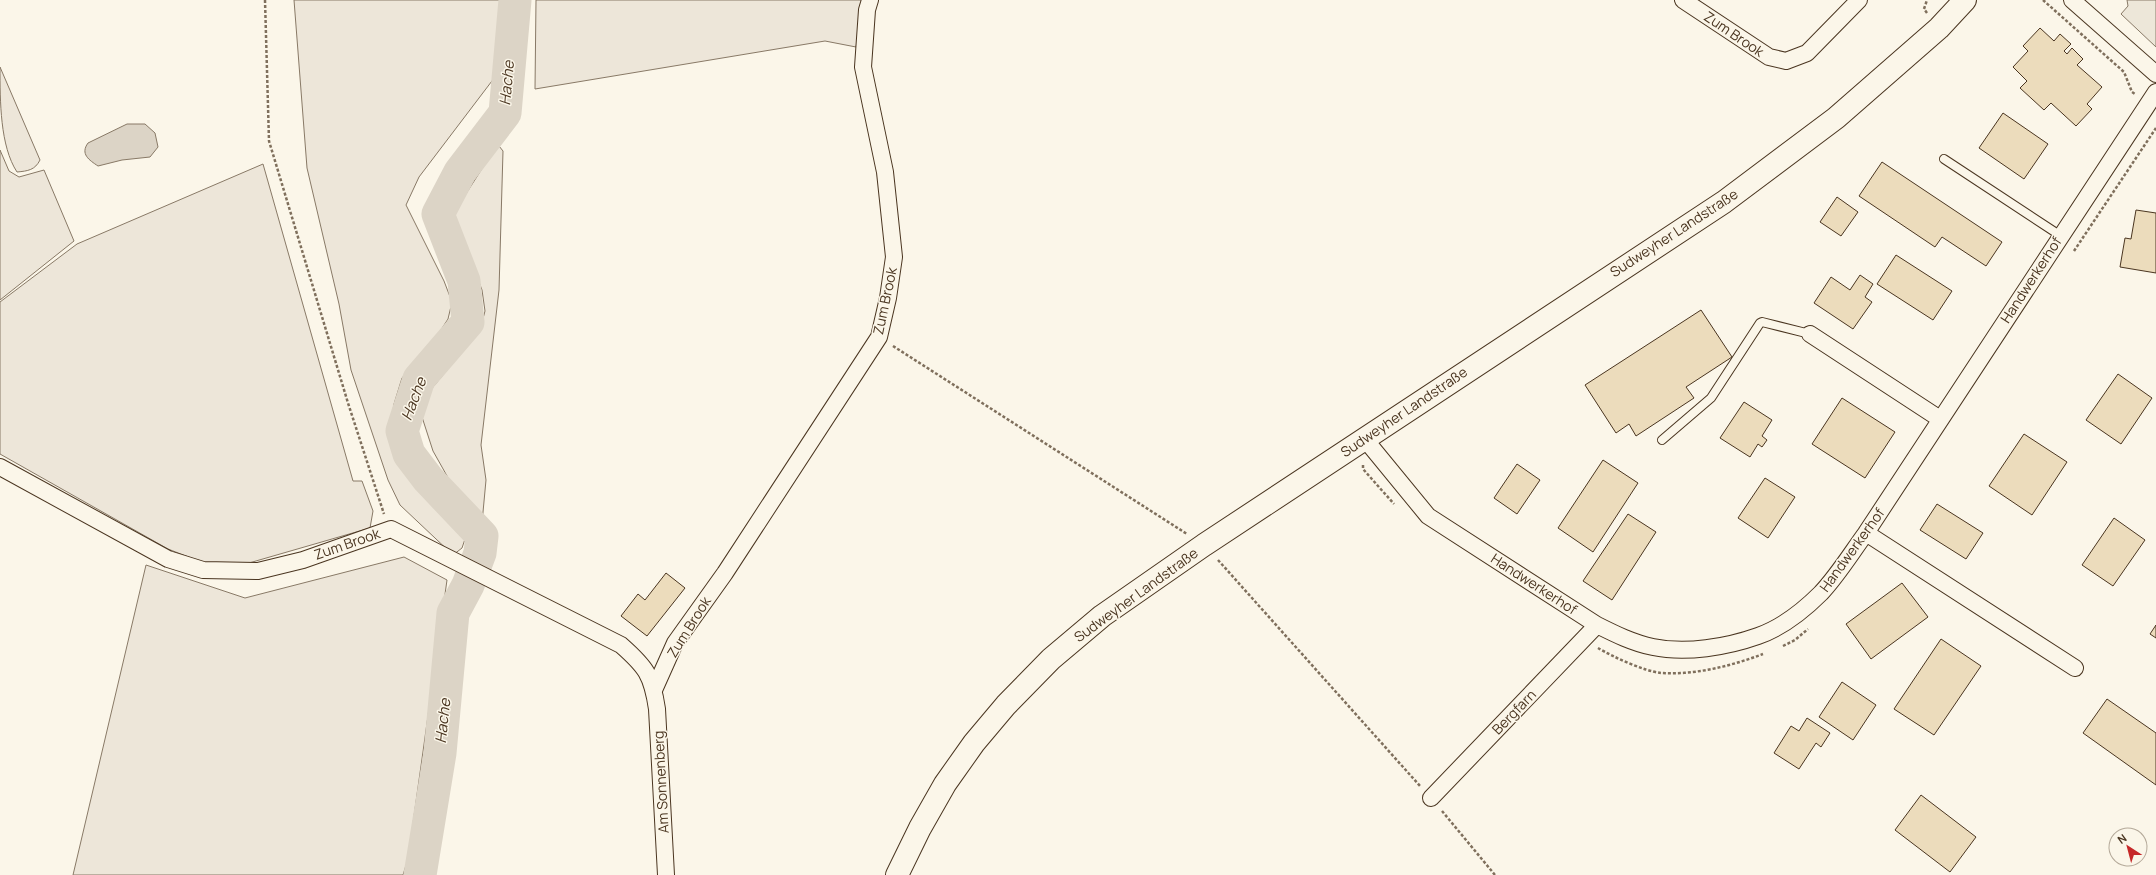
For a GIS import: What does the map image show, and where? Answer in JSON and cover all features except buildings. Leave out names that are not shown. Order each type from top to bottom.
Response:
[{"type":"main road","name":"Sudweyher Landstraße","points":[[897,875],[920,828],[945,784],[974,743],[1006,705],[1051,660],[1102,616],[1204,545],[1364,438],[1724,202],[1836,118],[1939,28],[1965,0]]},
{"type":"street","name":"Zum Brook","points":[[654,690],[675,643],[724,573],[879,337],[888,298],[894,257],[885,172],[863,67],[867,10],[870,0]]},
{"type":"street","name":"Zum Brook","points":[[1684,0],[1769,57],[1786,60],[1807,53],[1859,0]]},
{"type":"street","points":[[2072,0],[2156,74]]},
{"type":"street","name":"Handwerkerhof","points":[[1364,438],[1428,516],[1597,626],[1622,638],[1654,647],[1690,649],[1728,644],[1759,636],[1790,619],[1821,593],[1866,533],[1940,418],[2152,97]]},
{"type":"street","points":[[1810,334],[1940,418]]},
{"type":"street","name":"Zum Brook","points":[[0,467],[168,559],[203,570],[258,571],[303,560],[391,529],[621,645],[643,665],[654,690]]},
{"type":"street","points":[[1866,533],[2075,668]]},
{"type":"street","name":"Bergfarn","points":[[1431,798],[1597,626]]},
{"type":"street","name":"Am Sonnenberg","points":[[654,690],[657,709],[666,875]]},
{"type":"lane","points":[[1944,159],[2061,236]]},
{"type":"lane","points":[[1662,440],[1711,398],[1760,323],[1762,322],[1810,334]]},
{"type":"path","points":[[265,0],[269,141],[367,465],[391,529]]},
{"type":"path","points":[[2043,0],[2124,72],[2132,92],[2152,97]]},
{"type":"path","points":[[2070,257],[2156,128]]},
{"type":"path","points":[[879,337],[1204,545],[1431,798],[1495,875]]},
{"type":"path","points":[[1364,438],[1363,469],[1399,510]]},
{"type":"path","points":[[1781,646],[1795,640],[1810,627]]},
{"type":"path","points":[[1584,639],[1613,657],[1660,673],[1705,671],[1741,662],[1767,653]]},
{"type":"shaded area","points":[[294,0],[503,0],[498,73],[419,177],[406,205],[444,281],[452,302],[448,319],[433,342],[402,378],[394,404],[391,422],[398,447],[418,485],[458,525],[465,539],[462,548],[453,555],[400,505],[388,480],[351,370],[339,304],[307,168]]},
{"type":"shaded area","points":[[536,0],[865,0],[856,47],[825,41],[535,89]]},
{"type":"shaded area","points":[[2127,0],[2156,0],[2156,47],[2121,14],[2128,6]]},
{"type":"shaded area","points":[[0,67],[40,160],[36,166],[28,170],[17,172],[7,149],[2,122]]},
{"type":"shaded area","points":[[127,124],[145,124],[155,133],[158,147],[150,157],[122,160],[98,166],[89,159],[85,154],[88,143]]},
{"type":"shaded area","points":[[499,146],[503,151],[499,290],[481,445],[486,480],[482,523],[479,525],[474,524],[433,451],[422,417],[424,398],[480,330],[485,311],[482,290],[453,214],[494,150]]},
{"type":"shaded area","points":[[0,150],[9,171],[19,177],[44,170],[74,241],[0,300]]},
{"type":"shaded area","points":[[263,164],[353,481],[362,481],[373,511],[370,528],[249,563],[204,563],[168,549],[0,454],[0,302],[77,244]]},
{"type":"shaded area","points":[[404,557],[447,580],[408,859],[403,875],[73,875],[146,565],[245,598]]},
{"type":"waterway","name":"Hache","points":[[420,875],[440,753],[453,613],[468,585],[480,553],[482,536],[428,479],[409,454],[402,431],[419,379],[468,322],[464,281],[438,214],[460,172],[505,113],[515,0]]}]
